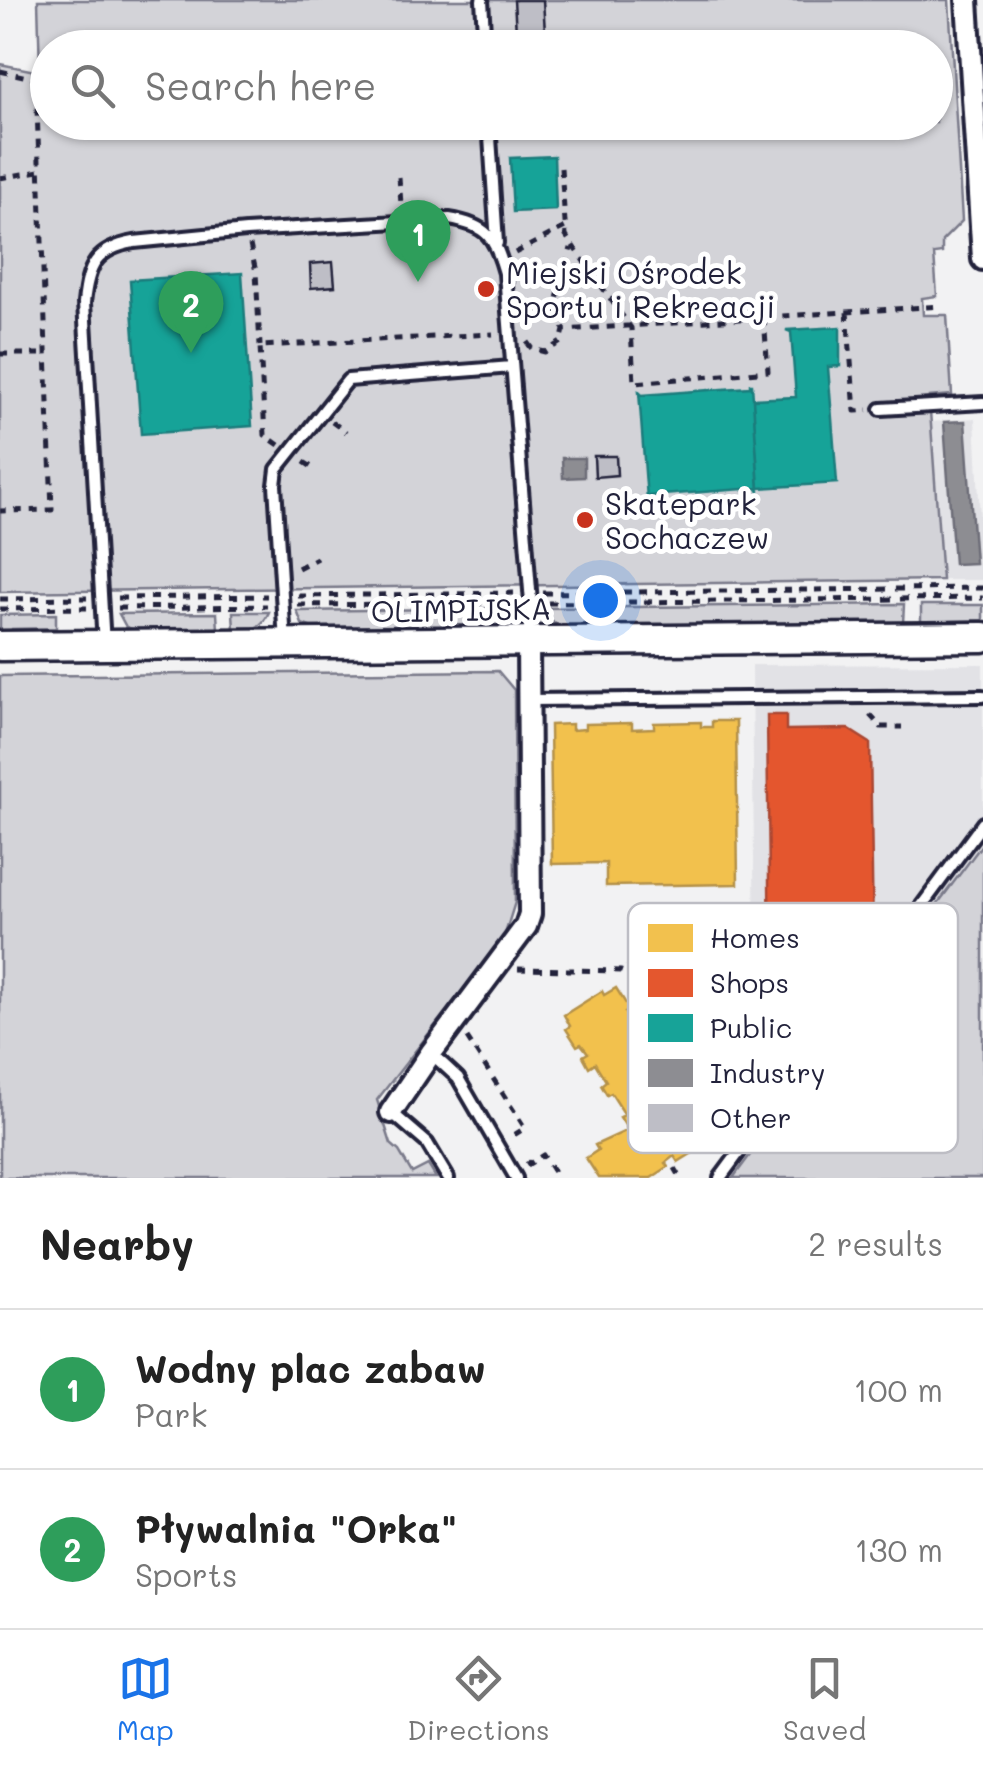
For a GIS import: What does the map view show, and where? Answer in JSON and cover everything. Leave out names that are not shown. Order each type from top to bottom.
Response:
[{"type":"street","points":[[967,0],[983,258]]},
{"type":"street","name":"OLIMPIJSKA","points":[[0,646],[983,637]]},
{"type":"street","points":[[391,1112],[526,926],[530,914],[528,641]]},
{"type":"lane","points":[[482,0],[483,30]]},
{"type":"lane","points":[[490,140],[530,598],[528,641]]},
{"type":"lane","points":[[104,645],[84,303],[88,273],[102,253],[116,245],[246,231],[449,219],[474,223],[497,243]]},
{"type":"lane","points":[[285,644],[275,486],[277,469],[288,452],[348,380],[512,367]]},
{"type":"lane","points":[[881,409],[983,403]]},
{"type":"lane","points":[[528,700],[983,696]]},
{"type":"lane","points":[[924,903],[983,822]]},
{"type":"lane","points":[[431,1054],[458,1078],[516,1178]]},
{"type":"lane","points":[[391,1112],[427,1143],[448,1178]]},
{"type":"lane","points":[[720,1178],[739,1153]]},
{"type":"path","points":[[0,71],[30,78]]},
{"type":"path","points":[[0,511],[52,510],[37,140]]},
{"type":"path","points":[[562,168],[565,228],[571,247],[631,328],[634,383],[768,371],[764,318]]},
{"type":"path","points":[[0,178],[38,171]]},
{"type":"path","points":[[400,177],[402,222]]},
{"type":"path","points":[[500,257],[565,228]]},
{"type":"path","points":[[246,231],[256,272],[265,435],[288,452]]},
{"type":"path","points":[[553,313],[539,312],[528,319],[523,332],[528,344],[538,351],[551,350],[561,342],[564,330],[553,313],[571,247]]},
{"type":"path","points":[[564,330],[941,306]]},
{"type":"path","points":[[847,312],[855,411],[881,409]]},
{"type":"path","points":[[260,346],[509,333]]},
{"type":"path","points":[[0,354],[46,354]]},
{"type":"path","points":[[0,600],[103,603],[530,598],[983,588]]},
{"type":"path","points":[[530,598],[983,598]]},
{"type":"path","points":[[0,609],[103,603]]},
{"type":"path","points":[[515,969],[628,974]]},
{"type":"path","points":[[466,1035],[526,1128],[514,1134],[529,1164],[544,1155],[558,1178]]},
{"type":"path","points":[[675,1168],[680,1178]]},
{"type":"shaded area","name":"Miejski Ośrodek Sportu i Rekreacji","points":[[38,0],[949,0],[951,30],[39,30]]},
{"type":"shaded area","name":"Miejski Ośrodek Sportu i Rekreacji","points":[[0,64],[30,70],[30,140],[953,140],[953,68],[962,221],[942,241],[942,253],[934,254],[937,296],[922,298],[923,315],[947,315],[952,395],[929,397],[942,580],[0,592]]},
{"type":"shaded area","points":[[975,418],[983,580],[942,580],[931,422]]},
{"type":"shaded area","points":[[904,604],[903,623],[558,626],[543,608]]},
{"type":"shaded area","points":[[921,605],[983,605],[983,620],[921,622]]},
{"type":"shaded area","points":[[517,608],[512,620],[501,627],[315,629],[302,624],[297,611]]},
{"type":"shaded area","points":[[233,612],[269,612],[255,628],[234,630]]},
{"type":"shaded area","points":[[217,613],[218,630],[139,631],[126,627],[119,614]]},
{"type":"shaded area","points":[[56,614],[56,628],[0,633],[0,615]]},
{"type":"shaded area","points":[[983,664],[983,843],[938,903],[754,903],[752,665]]},
{"type":"shaded area","points":[[498,671],[514,690],[515,902],[504,937],[377,1100],[391,1144],[412,1173],[428,1165],[436,1178],[0,1178],[0,676]]},
{"type":"shaded area","points":[[983,843],[983,1178],[733,1178],[752,1153],[958,1153],[958,903],[938,903]]},
{"type":"building: Homes","points":[[712,721],[736,721],[738,884],[606,886],[606,863],[552,864],[550,725],[572,724],[572,730],[585,729],[585,724],[632,723],[632,729],[654,728],[654,723],[701,722],[701,727],[712,727]]},
{"type":"building: Homes","points":[[616,988],[628,1007],[628,1130],[620,1117],[625,1115],[601,1085],[606,1081],[595,1063],[589,1067],[583,1056],[588,1053],[581,1044],[577,1046],[566,1029],[570,1026],[564,1015],[602,991],[604,995]]},
{"type":"building: Homes","points":[[628,1130],[628,1153],[692,1153],[678,1162],[674,1156],[665,1163],[668,1167],[651,1178],[599,1178],[586,1158],[598,1150],[595,1145]]},
{"type":"building: Shops","points":[[767,715],[786,715],[786,730],[848,729],[870,743],[872,903],[769,903]]},
{"type":"building: Public","points":[[554,156],[556,210],[513,212],[510,158]]},
{"type":"building: Public","points":[[242,273],[252,426],[141,434],[130,280]]},
{"type":"building: Public","points":[[840,327],[840,366],[828,367],[837,483],[759,488],[753,399],[796,397],[791,332],[786,330]]},
{"type":"building: Public","points":[[750,384],[759,492],[757,488],[647,499],[639,392],[642,395]]},
{"type":"building: Industry","points":[[965,421],[975,563],[954,564],[944,422]]},
{"type":"building: Industry","points":[[562,458],[584,458],[584,477],[563,478]]},
{"type":"building: Other","points":[[514,0],[543,0],[545,30],[516,30]]},
{"type":"building: Other","points":[[333,262],[335,286],[311,288],[310,264]]},
{"type":"building: Other","points":[[594,456],[616,456],[617,475],[595,477]]},
{"type":"place","name":"Wodny plac zabaw","points":[[418,282]]},
{"type":"place","name":"Miejski Ośrodek Sportu i Rekreacji","points":[[486,289]]},
{"type":"place","name":"Pływalnia \"Orka\"","points":[[191,353]]},
{"type":"place","name":"Skatepark Sochaczew","points":[[585,520]]}]
